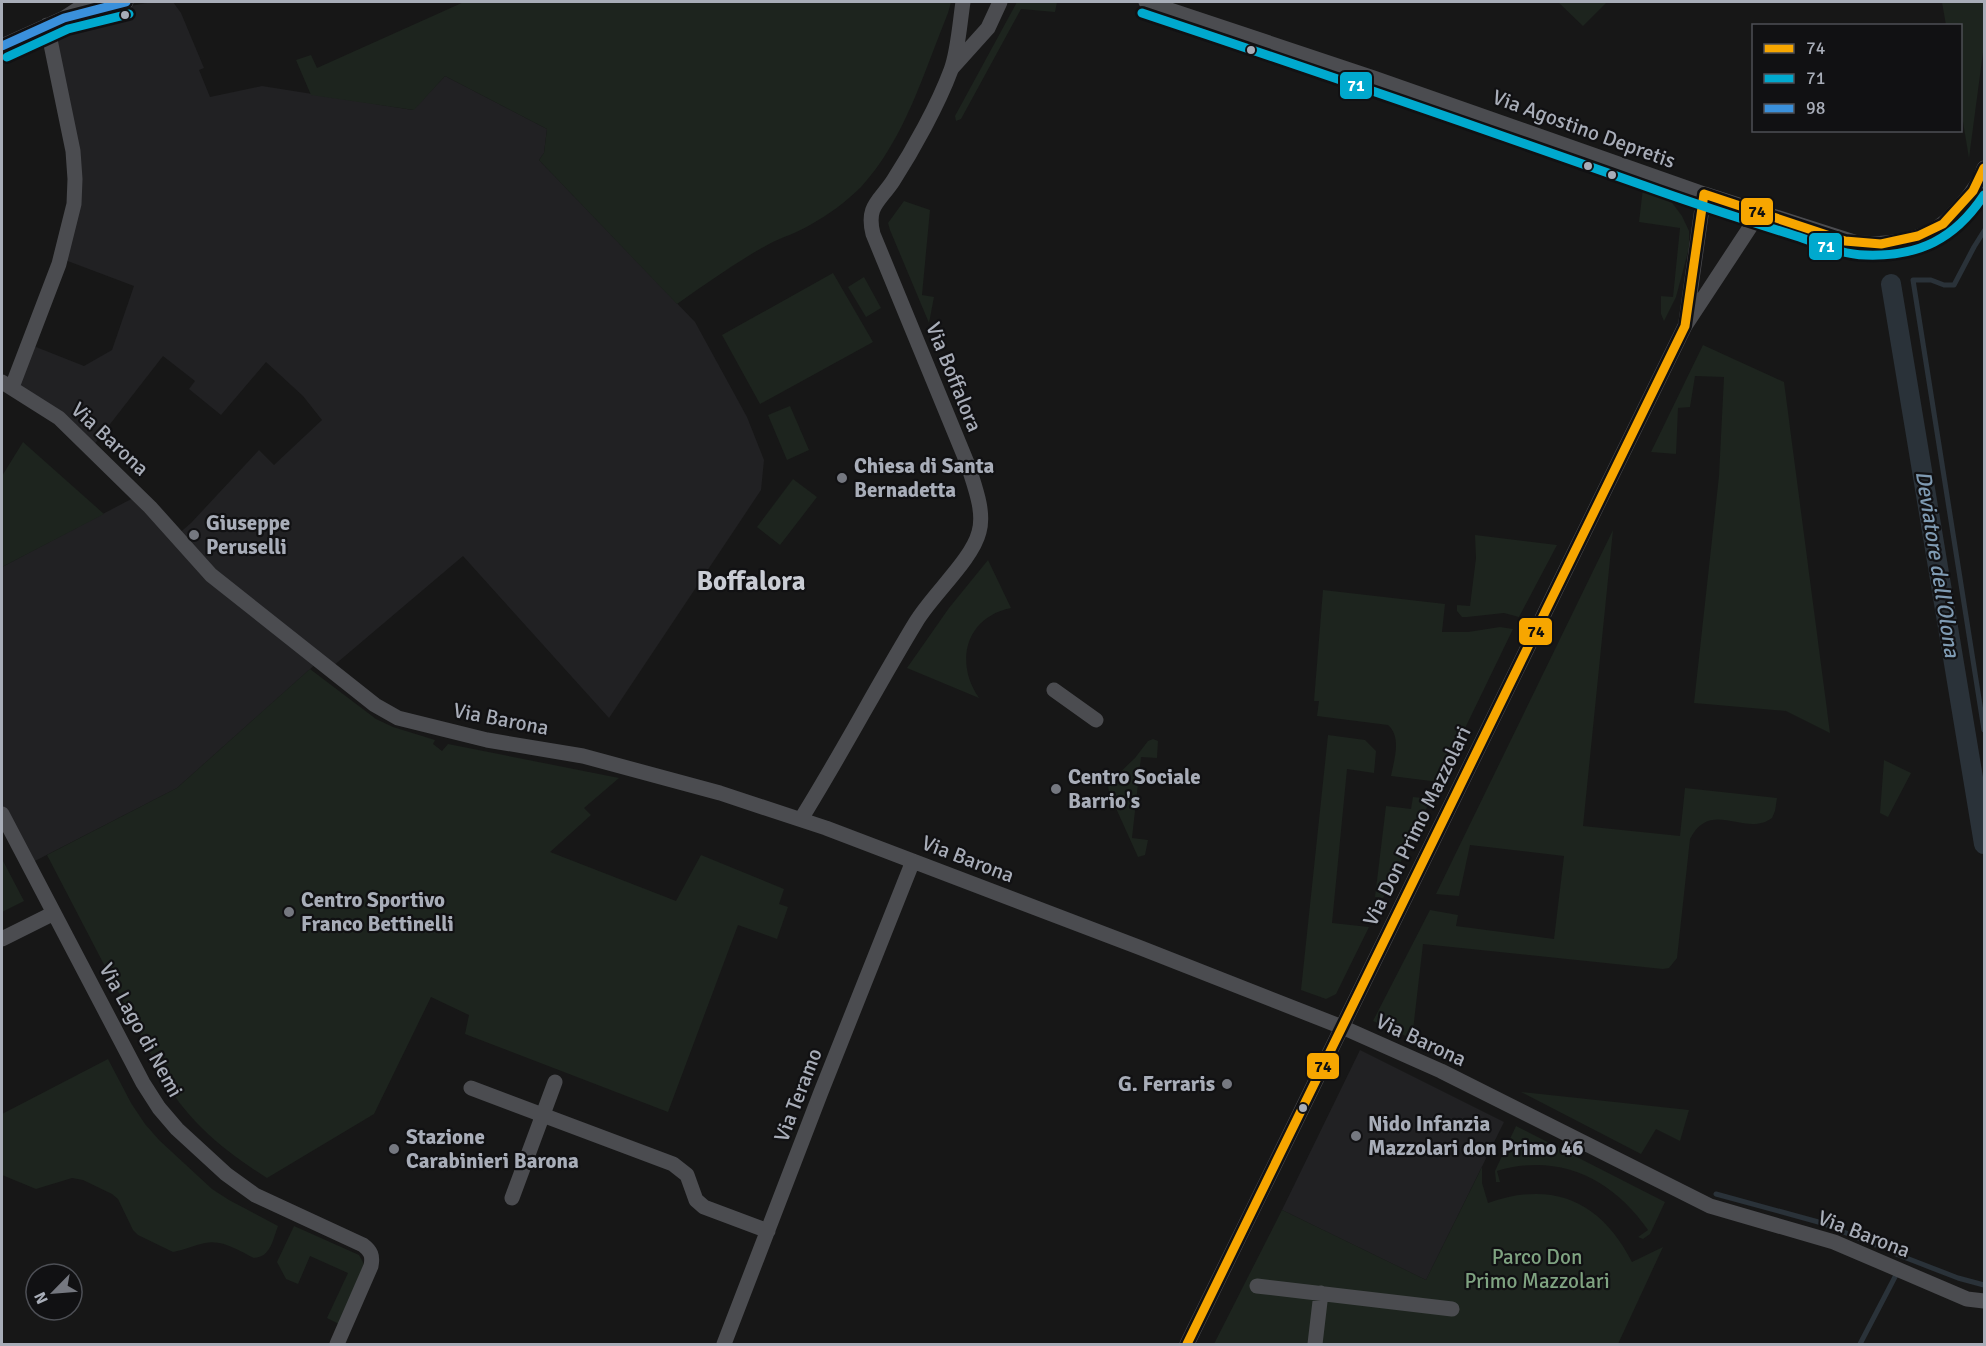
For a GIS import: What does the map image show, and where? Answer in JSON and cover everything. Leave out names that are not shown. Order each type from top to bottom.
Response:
[{"type":"street","points":[[64,18],[89,2]]},
{"type":"street","points":[[2,46],[64,18],[126,2]]},
{"type":"street","name":"Via Boffalora","points":[[952,68],[963,2]]},
{"type":"street","name":"Via Boffalora","points":[[801,819],[899,649],[917,620],[974,546],[980,530],[976,491],[968,465],[873,234],[870,215],[903,164],[952,68],[988,28],[1000,2]]},
{"type":"street","name":"Via Agostino Depretis","points":[[1146,2],[1384,81],[1704,194],[1857,243],[1903,240],[1923,235],[1947,221],[1977,185],[1984,168]]},
{"type":"street","points":[[7,384],[59,264],[74,204],[73,151],[47,25]]},
{"type":"street","name":"Via Don Primo Mazzolari","points":[[1685,326],[1704,194]]},
{"type":"street","name":"Via Don Primo Mazzolari","points":[[1187,1344],[1685,326],[1760,212]]},
{"type":"street","name":"Via Barona","points":[[7,384],[59,418],[150,507],[211,575],[375,705],[398,718],[487,740],[583,756],[720,793],[801,819],[1342,1027],[1441,1071],[1710,1206],[1834,1242],[1967,1299],[1984,1301]]},
{"type":"street","points":[[1054,690],[1096,720]]},
{"type":"street","name":"Via Lago di Nemi","points":[[2,814],[143,1083],[159,1108],[177,1129],[225,1174],[255,1195],[369,1249],[372,1254],[371,1266],[337,1344]]},
{"type":"street","name":"Via Teramo","points":[[724,1344],[913,861]]},
{"type":"street","points":[[2,939],[54,913]]},
{"type":"street","points":[[512,1198],[555,1082]]},
{"type":"street","points":[[471,1088],[673,1164],[687,1175],[696,1200],[704,1207],[768,1231]]},
{"type":"street","points":[[1257,1286],[1452,1309]]},
{"type":"street","points":[[1315,1344],[1321,1293]]},
{"type":"shaded area","points":[[152,2],[173,2],[181,13],[204,68],[199,70],[210,97],[262,86],[413,110],[445,76],[547,129],[544,153],[539,160],[695,322],[747,417],[764,460],[761,490],[609,718],[463,556],[332,667],[212,574],[177,535],[259,450],[274,465],[322,420],[303,396],[266,362],[221,415],[189,389],[195,381],[163,356],[93,446],[16,385],[31,345],[84,366],[112,350],[134,286],[65,260],[78,203],[51,31],[82,15]]},
{"type":"shaded area","points":[[137,496],[210,577],[319,661],[177,788],[31,863],[2,806],[2,567]]},
{"type":"shaded area","points":[[1360,1050],[1504,1122],[1426,1280],[1282,1210]]},
{"type":"green space","points":[[464,2],[951,2],[922,81],[902,126],[890,148],[861,187],[823,217],[757,251],[677,304],[539,160],[544,153],[547,129],[445,76],[414,110],[311,95],[296,60],[311,55],[317,68]]},
{"type":"green space","points":[[1017,2],[1057,2],[1055,12],[1021,9],[961,119],[956,121],[955,116]]},
{"type":"green space","points":[[1558,2],[1607,2],[1583,26]]},
{"type":"green space","points":[[1942,2],[1984,2],[1984,45],[1969,158],[1962,116],[1962,24],[1946,24]]},
{"type":"green space","points":[[1643,188],[1664,195],[1670,200],[1682,216],[1689,231],[1689,248],[1676,297],[1664,321],[1661,314],[1661,296],[1673,297],[1680,228],[1639,222]]},
{"type":"green space","points":[[904,201],[930,210],[922,295],[934,297],[929,323],[888,223]]},
{"type":"green space","points":[[833,273],[873,342],[760,404],[722,335]]},
{"type":"green space","points":[[864,277],[881,308],[866,317],[848,287]]},
{"type":"green space","points":[[1703,345],[1784,382],[1830,733],[1786,711],[1694,703],[1719,476],[1724,377],[1695,376],[1690,407],[1678,408],[1676,454],[1651,452]]},
{"type":"green space","points":[[790,406],[809,450],[787,460],[768,415]]},
{"type":"green space","points":[[23,442],[104,514],[2,567],[2,476]]},
{"type":"green space","points":[[793,479],[817,497],[780,545],[757,527]]},
{"type":"green space","points":[[1613,530],[1583,826],[1680,836],[1685,788],[1777,798],[1775,811],[1772,818],[1762,823],[1718,820],[1708,821],[1698,827],[1690,839],[1677,958],[1669,968],[1423,944],[1412,1039],[1373,1021],[1430,910],[1458,915],[1456,926],[1554,939],[1564,856],[1470,845],[1459,896],[1436,894]]},
{"type":"green space","points":[[1475,535],[1557,545],[1519,617],[1504,613],[1462,617],[1457,611],[1457,605],[1470,606],[1476,558]]},
{"type":"green space","points":[[988,560],[1011,608],[996,613],[984,621],[975,631],[969,643],[966,656],[967,670],[971,684],[979,698],[907,668],[949,608]]},
{"type":"green space","points":[[1323,590],[1445,604],[1442,632],[1468,632],[1500,627],[1513,629],[1439,782],[1391,776],[1396,742],[1388,725],[1317,716],[1319,701],[1314,701]]},
{"type":"green space","name":"Centro Sportivo Franco Bettinelli","points":[[310,669],[376,719],[393,727],[435,740],[433,744],[442,751],[448,744],[619,778],[584,808],[591,815],[550,852],[676,901],[701,855],[784,889],[779,904],[788,907],[777,939],[738,925],[668,1112],[465,1034],[469,1015],[431,997],[374,1114],[267,1178],[236,1157],[194,1120],[161,1074],[47,855],[177,788]]},
{"type":"green space","points":[[1328,735],[1365,740],[1376,751],[1374,773],[1347,769],[1332,923],[1369,927],[1336,994],[1326,999],[1301,990]]},
{"type":"green space","points":[[1153,739],[1158,741],[1157,758],[1141,757],[1132,838],[1148,840],[1145,855],[1138,857],[1108,787],[1148,741]]},
{"type":"green space","points":[[1884,760],[1911,773],[1888,817],[1880,813]]},
{"type":"green space","points":[[1413,797],[1431,799],[1383,898],[1375,897],[1386,806],[1411,809]]},
{"type":"green space","points":[[2,859],[24,901],[2,912]]},
{"type":"green space","points":[[108,1059],[131,1103],[159,1140],[212,1189],[278,1226],[268,1251],[254,1258],[231,1246],[211,1242],[173,1252],[138,1235],[133,1230],[118,1199],[83,1180],[72,1178],[36,1189],[2,1175],[2,1114]]},
{"type":"green space","points":[[1521,1092],[1689,1110],[1680,1141],[1656,1129],[1641,1154]]},
{"type":"green space","points":[[1516,1126],[1665,1202],[1650,1234],[1643,1239],[1638,1237],[1648,1230],[1634,1212],[1601,1184],[1583,1174],[1542,1165],[1520,1166],[1497,1171],[1500,1182],[1496,1182],[1495,1171]]},
{"type":"green space","name":"Parco Don Primo Mazzolari","points":[[1482,1167],[1482,1183],[1488,1203],[1512,1196],[1554,1195],[1590,1210],[1620,1241],[1632,1262],[1663,1247],[1618,1344],[1214,1344],[1282,1210],[1426,1280]]},
{"type":"green space","points":[[294,1226],[359,1255],[364,1264],[339,1324],[327,1318],[348,1273],[310,1256],[298,1284],[286,1279],[277,1262]]},
{"type":"waterway","points":[[1984,231],[1954,285],[1944,285],[1931,280],[1913,280],[1984,730]]},
{"type":"waterway","name":"Deviatore dell'Olona","points":[[1891,284],[1984,844]]},
{"type":"waterway","points":[[1716,1194],[1822,1223],[1875,1245]]},
{"type":"waterway","points":[[1896,1254],[1958,1278],[1984,1285]]},
{"type":"waterway","points":[[1860,1344],[1896,1275]]},
{"type":"transit line","name":"98","points":[[2,46],[64,18],[126,2]]},
{"type":"transit line","name":"71","points":[[1142,13],[1683,199],[1848,253],[1865,255],[1902,253],[1934,242],[1961,223],[1984,195]]},
{"type":"transit line","name":"71","points":[[7,57],[68,29],[129,14]]},
{"type":"transit line","name":"74","points":[[1187,1344],[1685,326],[1704,194],[1845,241],[1881,244],[1918,236],[1943,224],[1973,191],[1984,168]]},
{"type":"place","name":"Chiesa di Santa Bernadetta","points":[[842,478]]},
{"type":"place","name":"Giuseppe Peruselli","points":[[194,535]]},
{"type":"place","name":"Centro Sociale Barrio's","points":[[1056,789]]},
{"type":"place","name":"Centro Sportivo Franco Bettinelli","points":[[289,912]]},
{"type":"place","name":"G. Ferraris","points":[[1227,1084]]},
{"type":"place","name":"Nido Infanzia Mazzolari don Primo 46","points":[[1356,1136]]},
{"type":"place","name":"Stazione Carabinieri Barona","points":[[394,1149]]},
{"type":"district","name":"Boffalora","points":[[751,581]]}]
